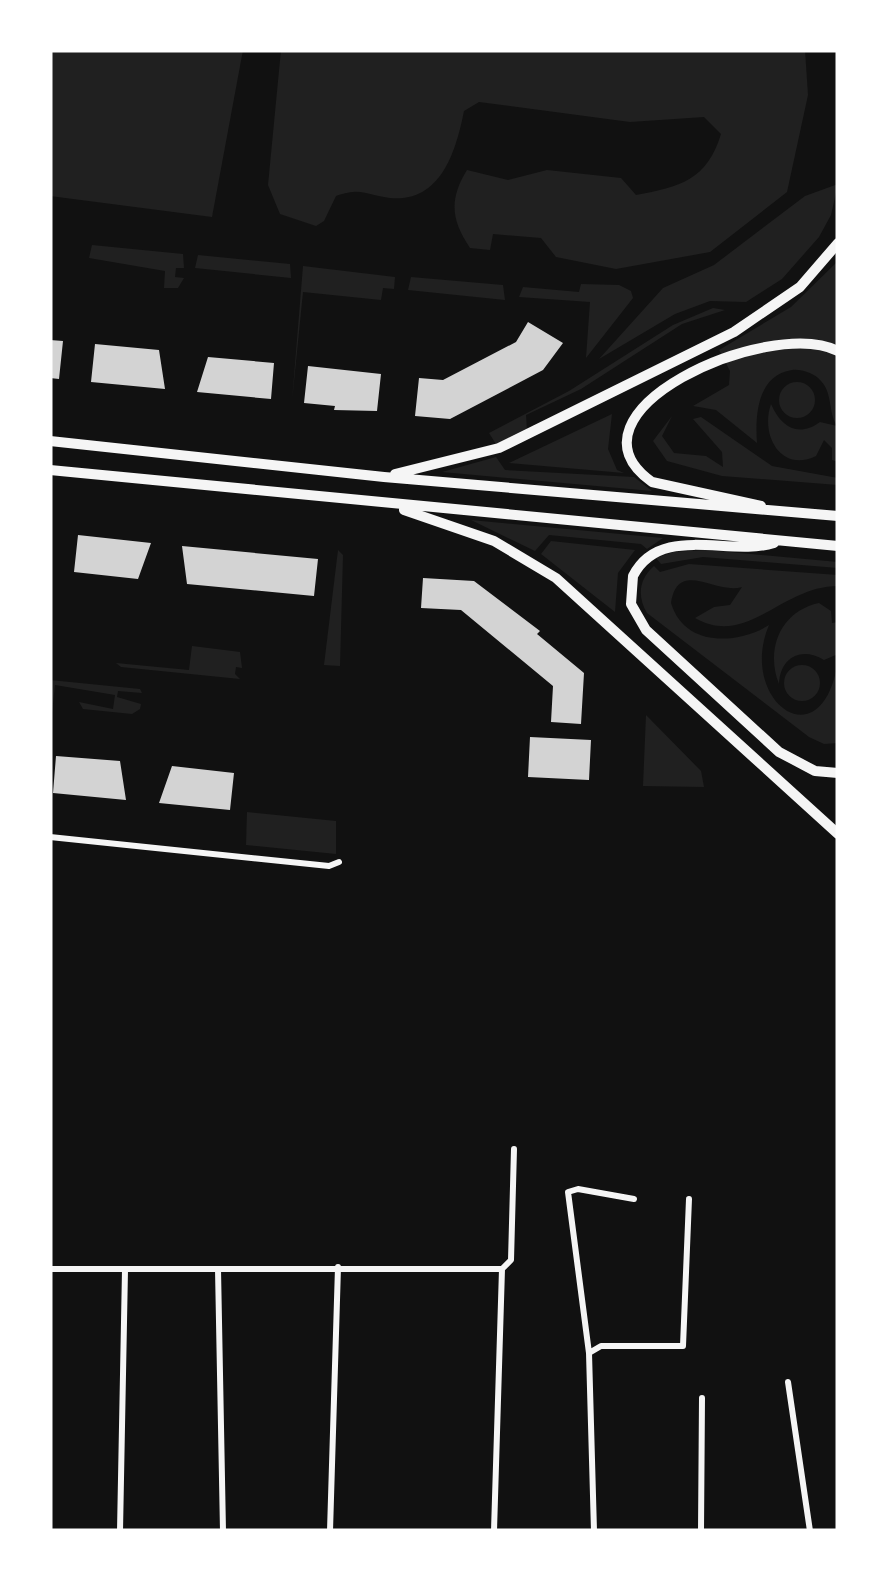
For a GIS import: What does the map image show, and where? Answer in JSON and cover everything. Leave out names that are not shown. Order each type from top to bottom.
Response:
[{"type":"highway","points":[[384,477],[499,448],[703,348],[784,300],[813,275],[838,243]]},
{"type":"highway","points":[[776,512],[750,502],[665,486],[645,476],[633,460],[628,433],[640,408],[656,394],[710,364],[777,342],[808,341],[838,352]]},
{"type":"highway","points":[[50,441],[384,477],[838,516]]},
{"type":"highway","points":[[50,470],[838,546]]},
{"type":"highway","points":[[384,504],[494,540],[556,578],[838,834]]},
{"type":"highway","points":[[779,541],[752,550],[684,545],[656,551],[632,576],[631,604],[646,630],[780,752],[815,771],[838,773]]},
{"type":"street","points":[[50,837],[329,866],[339,862]]},
{"type":"street","points":[[50,1268],[502,1269],[512,1260],[514,1149]]},
{"type":"street","points":[[594,1531],[588,1352],[568,1192],[578,1189],[634,1198]]},
{"type":"street","points":[[588,1352],[601,1346],[679,1348],[685,1342],[690,1200]]},
{"type":"street","points":[[330,1531],[338,1267]]},
{"type":"street","points":[[218,1269],[223,1531]]},
{"type":"street","points":[[494,1531],[502,1269]]},
{"type":"street","points":[[120,1531],[125,1270]]},
{"type":"street","points":[[788,1382],[810,1531]]},
{"type":"street","points":[[700,1531],[702,1398]]},
{"type":"shaded area","points":[[50,50],[243,50],[212,217],[50,196]]},
{"type":"shaded area","points":[[281,50],[805,50],[808,95],[787,192],[710,252],[616,269],[556,257],[541,238],[493,234],[490,250],[470,248],[459,228],[455,209],[457,190],[467,170],[508,180],[547,170],[621,178],[636,195],[652,192],[690,179],[708,162],[721,134],[704,117],[630,122],[479,102],[464,111],[451,157],[434,183],[407,197],[358,192],[336,196],[324,221],[316,226],[280,214],[268,185]]},
{"type":"shaded area","points":[[838,184],[831,215],[819,237],[782,279],[746,302],[710,301],[675,314],[599,359],[663,288],[714,265],[805,196]]},
{"type":"shaded area","points":[[92,245],[183,254],[184,268],[176,268],[175,277],[184,278],[178,288],[164,288],[165,271],[89,258]]},
{"type":"shaded area","points":[[198,255],[290,264],[291,278],[195,268]]},
{"type":"shaded area","points":[[838,261],[838,462],[832,460],[832,448],[824,440],[816,456],[804,460],[783,455],[771,439],[771,404],[791,428],[804,429],[820,422],[837,426],[825,386],[808,372],[780,373],[765,388],[758,409],[757,443],[716,410],[693,406],[729,385],[730,371],[719,350],[791,307]]},
{"type":"shaded area","points":[[303,266],[395,277],[394,289],[383,288],[381,300],[303,292],[292,401]]},
{"type":"shaded area","points":[[411,277],[503,285],[505,300],[408,290]]},
{"type":"shaded area","points":[[581,284],[619,285],[631,291],[633,298],[586,358],[590,302],[519,297],[523,287],[579,292]]},
{"type":"shaded area","points":[[713,308],[725,310],[682,324],[581,389],[526,415],[527,431],[496,444],[489,433],[569,391],[673,325]]},
{"type":"shaded area","points":[[797,382],[810,387],[815,400],[810,413],[797,418],[784,413],[779,400],[784,387]]},
{"type":"shaded area","points":[[612,414],[608,449],[617,470],[624,473],[509,463]]},
{"type":"shaded area","points":[[672,416],[662,436],[674,453],[706,456],[723,467],[722,452],[693,419],[701,417],[772,466],[838,478],[838,485],[722,476],[667,461],[653,441]]},
{"type":"shaded area","points":[[496,457],[505,470],[634,477],[652,491],[442,472]]},
{"type":"shaded area","points":[[471,520],[663,538],[647,549],[641,544],[549,535],[535,551]]},
{"type":"shaded area","points":[[551,541],[635,550],[618,573],[615,612],[541,554]]},
{"type":"shaded area","points":[[338,550],[343,555],[340,666],[324,665]]},
{"type":"shaded area","points":[[706,550],[838,562],[838,568],[703,557],[661,564],[656,558],[673,552]]},
{"type":"shaded area","points":[[689,564],[838,575],[838,586],[799,595],[732,626],[695,618],[714,607],[730,605],[742,587],[690,580],[675,590],[671,603],[687,628],[699,635],[742,636],[769,625],[762,652],[764,677],[773,697],[786,710],[801,715],[816,709],[829,692],[838,661],[838,743],[824,744],[809,737],[647,613],[641,588],[649,571],[654,566],[660,572]]},
{"type":"shaded area","points":[[819,603],[831,611],[832,623],[838,622],[838,654],[824,660],[807,654],[793,657],[783,667],[779,684],[774,658],[779,633],[795,614]]},
{"type":"shaded area","points":[[192,646],[240,652],[242,668],[236,667],[235,674],[240,679],[121,667],[116,663],[189,670]]},
{"type":"shaded area","points":[[802,665],[815,670],[820,683],[815,696],[802,701],[789,696],[784,683],[789,670]]},
{"type":"shaded area","points":[[50,680],[140,689],[142,693],[118,691],[117,697],[141,704],[140,709],[132,714],[83,709],[79,702],[113,709],[115,695],[55,685],[50,731]]},
{"type":"shaded area","points":[[646,715],[701,771],[704,787],[643,786]]},
{"type":"shaded area","points":[[247,812],[336,821],[336,854],[246,845]]},
{"type":"building","points":[[528,322],[563,343],[543,370],[450,419],[415,416],[419,378],[443,380],[516,342]]},
{"type":"building","points":[[50,340],[63,341],[59,379],[50,378]]},
{"type":"building","points":[[95,344],[159,350],[165,389],[91,382]]},
{"type":"building","points":[[208,357],[274,363],[271,399],[197,392]]},
{"type":"building","points":[[308,366],[381,374],[377,411],[334,410],[335,406],[304,403]]},
{"type":"building","points":[[78,535],[151,543],[138,579],[74,572]]},
{"type":"building","points":[[182,546],[318,559],[314,596],[187,584]]},
{"type":"building","points":[[423,578],[474,581],[540,631],[537,634],[584,673],[581,724],[551,722],[553,686],[461,610],[421,608]]},
{"type":"building","points":[[530,737],[591,740],[589,780],[528,777]]},
{"type":"building","points":[[56,756],[120,761],[126,800],[53,793]]},
{"type":"building","points":[[172,766],[234,773],[230,810],[159,803]]}]
